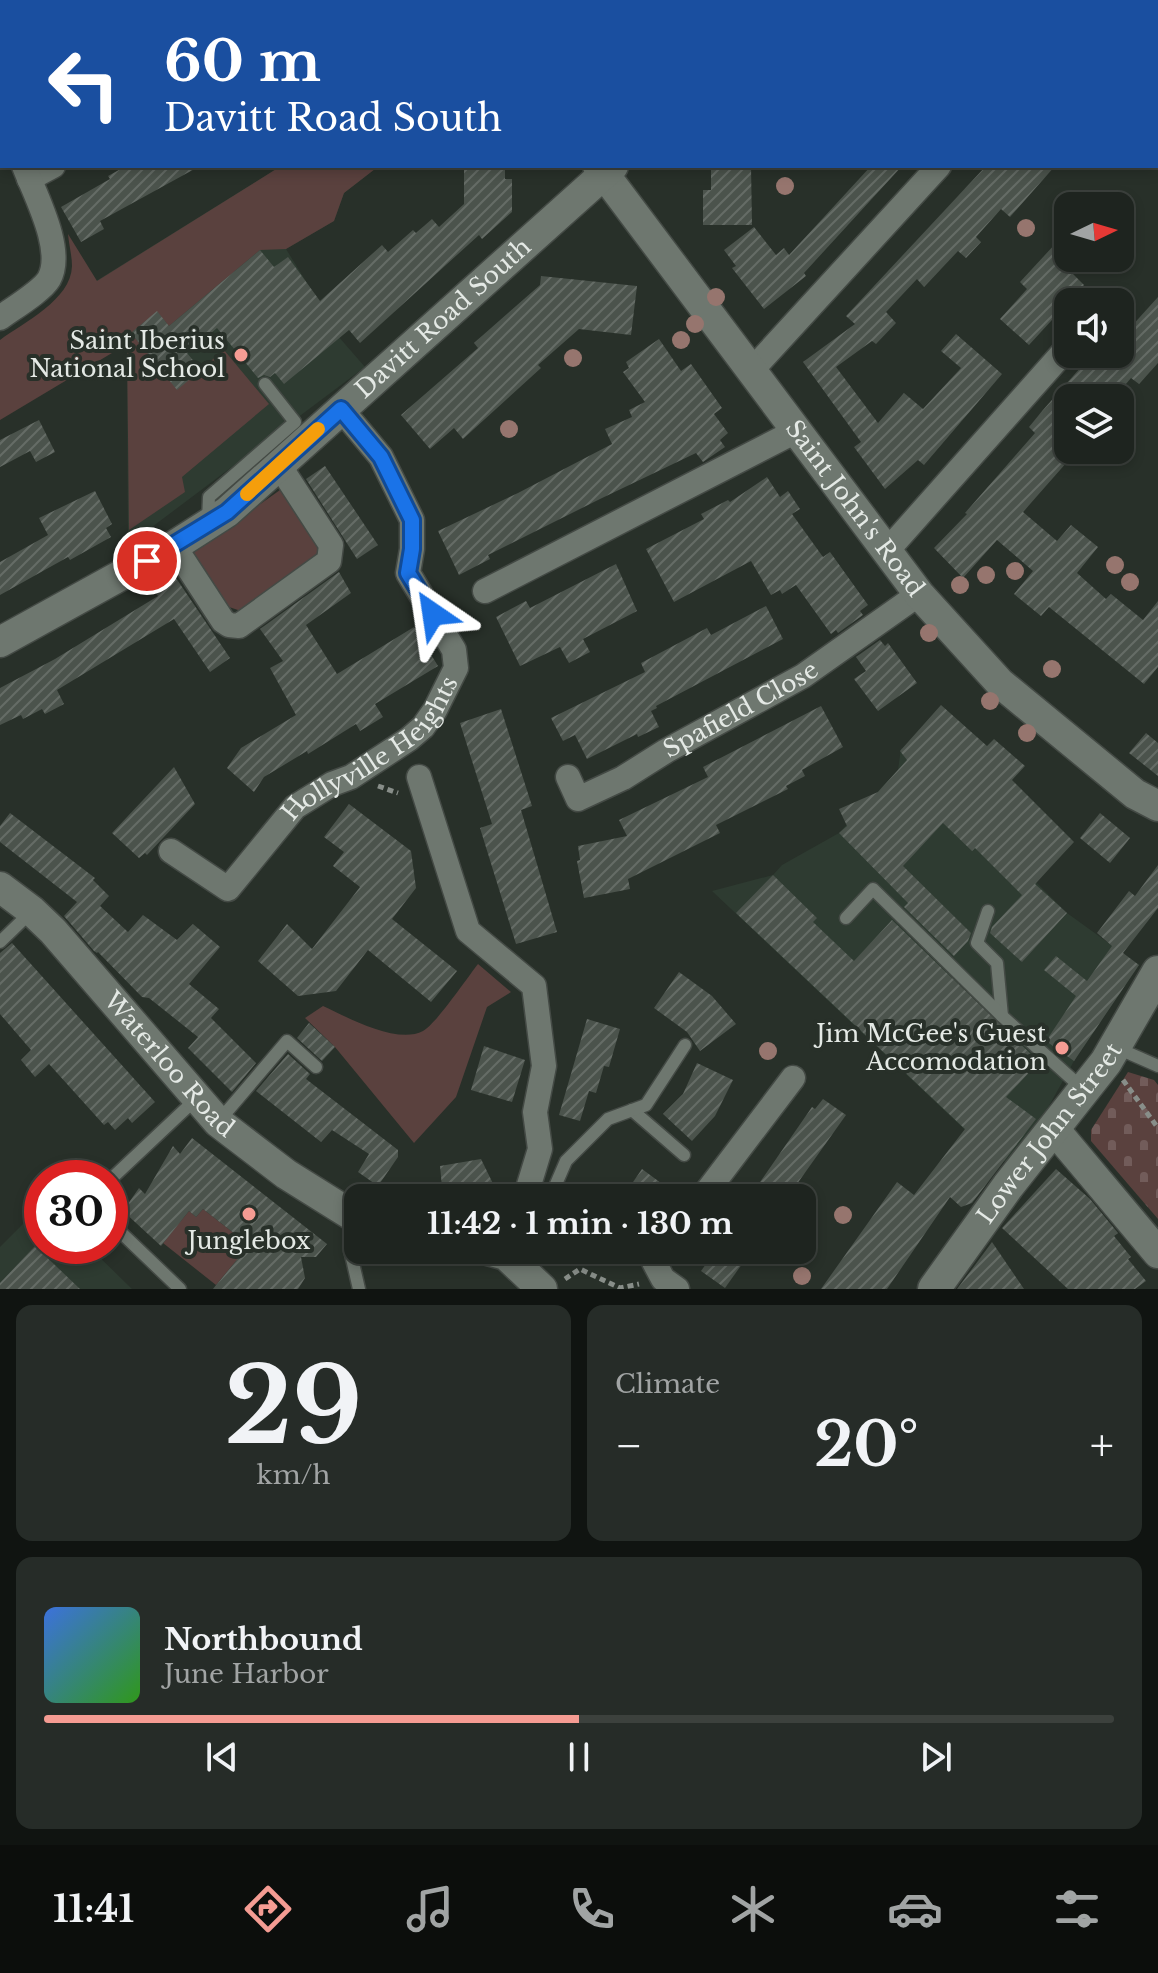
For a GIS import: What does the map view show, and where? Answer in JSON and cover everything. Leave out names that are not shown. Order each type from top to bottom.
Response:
[{"type":"main road","name":"Lower John Street","points":[[934,1289],[1008,1186],[1111,1055],[1158,972]]},
{"type":"street","points":[[752,370],[937,168]]},
{"type":"street","name":"Saint John's Road","points":[[605,169],[919,594],[1000,683],[1135,794],[1158,806]]},
{"type":"street","name":"Davitt Road South","points":[[0,642],[174,546],[227,512],[605,169]]},
{"type":"street","points":[[0,318],[48,282],[55,261],[50,235],[26,173]]},
{"type":"street","points":[[886,552],[1054,363]]},
{"type":"street","name":"Hollyville Heights","points":[[171,851],[228,889],[295,807],[332,784],[351,777],[423,727],[456,668],[454,650],[408,573],[412,520],[381,457],[341,409]]},
{"type":"street","points":[[485,591],[796,431]]},
{"type":"street","points":[[174,546],[223,621],[239,626],[329,561],[331,545],[279,465]]},
{"type":"street","name":"Spafield Close","points":[[568,777],[578,799],[623,778],[803,676],[919,594]]},
{"type":"street","points":[[421,784],[468,931],[534,986],[544,1066],[535,1112],[540,1149],[529,1184]]},
{"type":"street","name":"Waterloo Road","points":[[0,887],[53,931],[218,1122],[286,1174],[344,1211]]},
{"type":"street","points":[[713,1184],[793,1078]]},
{"type":"street","points":[[1054,1129],[1158,1253]]},
{"type":"street","points":[[522,1264],[552,1286]]},
{"type":"street","points":[[655,1264],[670,1284]]},
{"type":"lane","points":[[208,524],[209,497],[295,422],[265,384]]},
{"type":"lane","points":[[846,918],[873,889],[1002,1016],[1084,1090]]},
{"type":"lane","points":[[0,942],[32,911]]},
{"type":"lane","points":[[988,911],[977,943],[997,963],[1002,1016]]},
{"type":"lane","points":[[218,1122],[287,1041],[316,1067]]},
{"type":"lane","points":[[556,1184],[566,1161],[608,1119],[646,1105],[685,1045]]},
{"type":"lane","points":[[1111,1055],[1158,1066]]},
{"type":"lane","points":[[128,1163],[196,1099]]},
{"type":"lane","points":[[632,1110],[684,1155]]},
{"type":"lane","points":[[128,1239],[180,1289]]},
{"type":"lane","points":[[353,1264],[359,1289]]},
{"type":"path","points":[[351,777],[397,793],[421,784]]},
{"type":"path","points":[[1111,1055],[1158,1128]]},
{"type":"path","points":[[552,1286],[580,1269],[620,1288],[670,1284]]},
{"type":"shaded area","name":"Saint Iberius National School","points":[[278,168],[375,169],[344,193],[334,221],[286,249],[317,299],[311,305],[365,367],[128,545],[127,344],[96,281]]},
{"type":"shaded area","points":[[901,748],[1067,913],[1139,965],[1074,1061],[1040,1122],[1019,1151],[1005,1162],[964,1129],[712,891],[773,875],[782,865],[839,833],[898,770]]},
{"type":"shaded area","points":[[24,1223],[24,1264],[106,1264],[132,1289],[0,1289],[0,1247]]},
{"type":"green space","points":[[278,168],[375,169],[344,193],[334,221],[286,249],[260,250],[169,326],[157,312],[131,333],[177,389],[224,350],[269,404],[182,477],[185,492],[129,530],[127,344],[0,420],[0,340],[45,309],[64,289],[72,266],[68,234],[97,281]]},
{"type":"green space","points":[[280,490],[317,543],[319,557],[241,611],[226,606],[190,554]]},
{"type":"green space","points":[[478,964],[511,992],[487,1007],[456,1097],[414,1143],[335,1047],[305,1018],[323,1006],[386,1032],[400,1035],[423,1031],[436,1020]]},
{"type":"green space","points":[[1128,1072],[1154,1080],[1158,1085],[1158,1219],[1091,1141],[1091,1130]]},
{"type":"green space","points":[[203,1209],[258,1252],[236,1261],[216,1285],[163,1243],[189,1211],[196,1217]]},
{"type":"building","points":[[122,168],[196,168],[100,221],[104,229],[81,242],[61,207],[110,179],[108,176]]},
{"type":"building","points":[[464,168],[505,168],[505,179],[512,179],[512,212],[482,239],[479,235],[360,343],[349,330],[284,384],[275,373],[270,377],[264,375],[258,378],[217,328],[187,353],[201,370],[177,390],[131,333],[157,311],[169,326],[260,250],[274,267],[288,257],[320,301],[382,245],[388,252],[413,230],[416,233],[432,219],[439,227],[464,204]]},
{"type":"building","points":[[711,168],[751,168],[752,225],[703,225],[703,190],[711,190]]},
{"type":"building","points":[[869,168],[900,168],[804,273],[806,276],[764,309],[732,268],[736,266],[724,250],[754,227],[776,255],[784,248],[789,255]]},
{"type":"building","points":[[984,168],[1053,168],[1010,217],[1001,209],[976,237],[981,242],[966,258],[958,251],[924,287],[917,279],[886,312],[896,323],[876,344],[872,341],[836,367],[878,423],[904,393],[923,409],[961,368],[941,351],[956,334],[1002,374],[924,465],[918,460],[885,489],[854,447],[861,442],[803,362],[855,324],[846,316]]},
{"type":"building","points":[[1054,245],[1054,272],[1071,272],[1084,285],[1081,288],[1054,288],[1054,318],[1029,345],[1000,319],[1027,289],[1020,282]]},
{"type":"building","points":[[541,276],[637,286],[631,335],[579,329],[463,439],[454,428],[430,449],[401,415],[478,348],[474,343],[540,285]]},
{"type":"building","points":[[1158,297],[1158,363],[1139,384],[1131,378],[1126,384],[1066,384],[1080,368],[1134,368],[1134,324]]},
{"type":"building","points":[[659,339],[681,371],[691,364],[722,408],[714,414],[728,433],[720,440],[725,447],[703,462],[696,453],[600,499],[488,555],[490,559],[459,575],[438,531],[612,444],[605,429],[632,417],[629,410],[645,402],[623,372],[629,368],[626,362]]},
{"type":"building","points":[[1054,398],[1054,464],[1065,464],[1023,512],[1057,541],[1071,525],[1098,547],[1077,573],[1106,599],[1111,594],[1143,620],[1158,601],[1158,667],[1144,684],[1049,607],[1041,616],[1014,594],[1033,571],[997,540],[963,578],[934,548],[1035,433],[1029,427]]},
{"type":"building","points":[[39,420],[55,452],[36,462],[30,451],[0,467],[0,440]]},
{"type":"building","points":[[325,466],[378,545],[357,559],[306,479]]},
{"type":"building","points":[[767,477],[780,497],[788,491],[800,509],[792,514],[823,557],[830,552],[868,605],[860,611],[863,615],[838,633],[836,630],[831,634],[796,585],[782,594],[780,590],[771,595],[751,561],[674,602],[646,549],[704,519],[701,514],[728,500],[730,502]]},
{"type":"building","points":[[95,491],[112,524],[106,528],[111,537],[0,595],[0,562],[48,535],[39,518]]},
{"type":"building","points":[[616,564],[637,611],[583,639],[590,652],[569,663],[560,647],[520,666],[496,617],[526,601],[530,608]]},
{"type":"building","points":[[339,572],[351,593],[306,625],[337,674],[414,627],[438,666],[375,704],[383,717],[360,731],[356,724],[308,754],[307,751],[264,777],[254,792],[227,768],[241,748],[296,715],[270,668],[283,661],[260,629]]},
{"type":"building","points":[[176,578],[230,658],[210,672],[174,619],[57,690],[64,704],[45,714],[42,709],[23,719],[21,715],[0,725],[0,688],[55,659],[158,596],[155,592]]},
{"type":"building","points":[[766,606],[783,639],[656,706],[651,711],[659,727],[638,737],[637,734],[587,759],[575,735],[563,741],[551,718],[645,672],[641,663],[707,628],[711,635]]},
{"type":"building","points":[[880,640],[885,646],[888,643],[917,683],[878,711],[854,679],[866,671],[856,657]]},
{"type":"building","points":[[941,705],[987,746],[994,739],[1025,766],[1012,780],[1074,842],[1035,884],[1067,913],[1022,962],[990,933],[1022,895],[975,848],[972,851],[943,823],[903,866],[971,933],[954,956],[904,907],[908,903],[839,833],[847,826],[839,809],[878,792],[907,760],[900,751]]},
{"type":"building","points":[[821,706],[843,747],[802,770],[805,776],[786,786],[788,789],[716,825],[720,833],[628,879],[630,889],[584,898],[577,861],[580,860],[578,846],[627,836],[619,820],[708,777],[703,767]]},
{"type":"building","points":[[501,709],[532,806],[521,810],[557,932],[516,944],[480,828],[492,824],[460,723]]},
{"type":"building","points":[[1146,733],[1158,743],[1158,776],[1129,753]]},
{"type":"building","points":[[174,767],[195,804],[147,855],[145,853],[139,858],[112,833]]},
{"type":"building","points":[[349,804],[411,851],[416,888],[392,919],[457,971],[431,1002],[368,950],[336,991],[298,996],[258,961],[287,924],[312,949],[360,887],[333,866],[344,852],[324,837]]},
{"type":"building","points":[[10,813],[95,878],[93,880],[109,896],[100,906],[128,932],[143,915],[177,940],[193,924],[220,947],[189,984],[219,1009],[211,1018],[256,1063],[232,1092],[188,1048],[198,1037],[149,998],[142,997],[94,951],[64,916],[77,902],[0,842],[0,826]]},
{"type":"building","points":[[1100,813],[1130,838],[1110,863],[1080,838]]},
{"type":"building","points":[[1158,865],[1158,908],[1123,953],[1139,965],[1074,1061],[1046,1041],[1076,996],[1044,970],[1056,956],[1087,981],[1112,946],[1097,933],[1129,891],[1135,896]]},
{"type":"building","points":[[773,875],[817,918],[813,922],[854,961],[892,920],[1039,1062],[1006,1097],[1036,1119],[972,1203],[961,1207],[950,1197],[887,1289],[821,1289],[897,1182],[914,1195],[965,1129],[736,913]]},
{"type":"building","points":[[12,943],[155,1102],[132,1123],[128,1118],[115,1130],[108,1122],[104,1125],[49,1064],[35,1077],[21,1060],[31,1050],[0,1014],[0,953]]},
{"type":"building","points":[[679,972],[712,996],[736,1024],[700,1051],[687,1032],[654,1008]]},
{"type":"building","points":[[587,1019],[620,1029],[609,1067],[604,1066],[596,1093],[589,1091],[580,1121],[559,1115]]},
{"type":"building","points":[[309,1023],[335,1047],[322,1061],[297,1038]]},
{"type":"building","points":[[484,1046],[525,1060],[512,1102],[471,1090]]},
{"type":"building","points":[[288,1054],[310,1074],[306,1079],[398,1150],[398,1157],[379,1184],[375,1184],[358,1172],[369,1154],[332,1130],[321,1142],[256,1091]]},
{"type":"building","points":[[697,1063],[733,1080],[715,1116],[692,1141],[663,1114],[683,1094]]},
{"type":"building","points":[[823,1099],[846,1115],[797,1184],[759,1184],[812,1107],[815,1109]]},
{"type":"building","name":"Junglebox","points":[[192,1138],[327,1244],[316,1257],[301,1257],[305,1278],[298,1289],[213,1289],[249,1245],[203,1209],[196,1217],[189,1211],[161,1246],[128,1216],[128,1204],[139,1188],[145,1194],[173,1146],[180,1154]]},
{"type":"building","points":[[481,1159],[493,1184],[442,1184],[440,1166]]},
{"type":"building","points":[[642,1169],[662,1184],[632,1184]]},
{"type":"building","points":[[1056,1169],[1090,1199],[1118,1233],[1114,1236],[1146,1281],[1135,1289],[1068,1289],[1002,1228]]},
{"type":"building","points":[[992,1242],[1024,1289],[957,1289],[975,1265]]},
{"type":"building","points":[[24,1258],[24,1264],[54,1264],[80,1289],[0,1289],[0,1283]]},
{"type":"building","points":[[706,1264],[742,1264],[725,1288],[701,1271]]},
{"type":"slow traffic","points":[[247,494],[318,429]]},
{"type":"place","name":"Saint Iberius National School","points":[[241,355]]},
{"type":"place","name":"Jim McGee's Guest Accomodation","points":[[1062,1048]]},
{"type":"place","name":"Junglebox","points":[[249,1214]]},
{"type":"route","points":[[147,561],[227,512],[341,409],[381,457],[412,520],[408,573],[433,614]]}]
